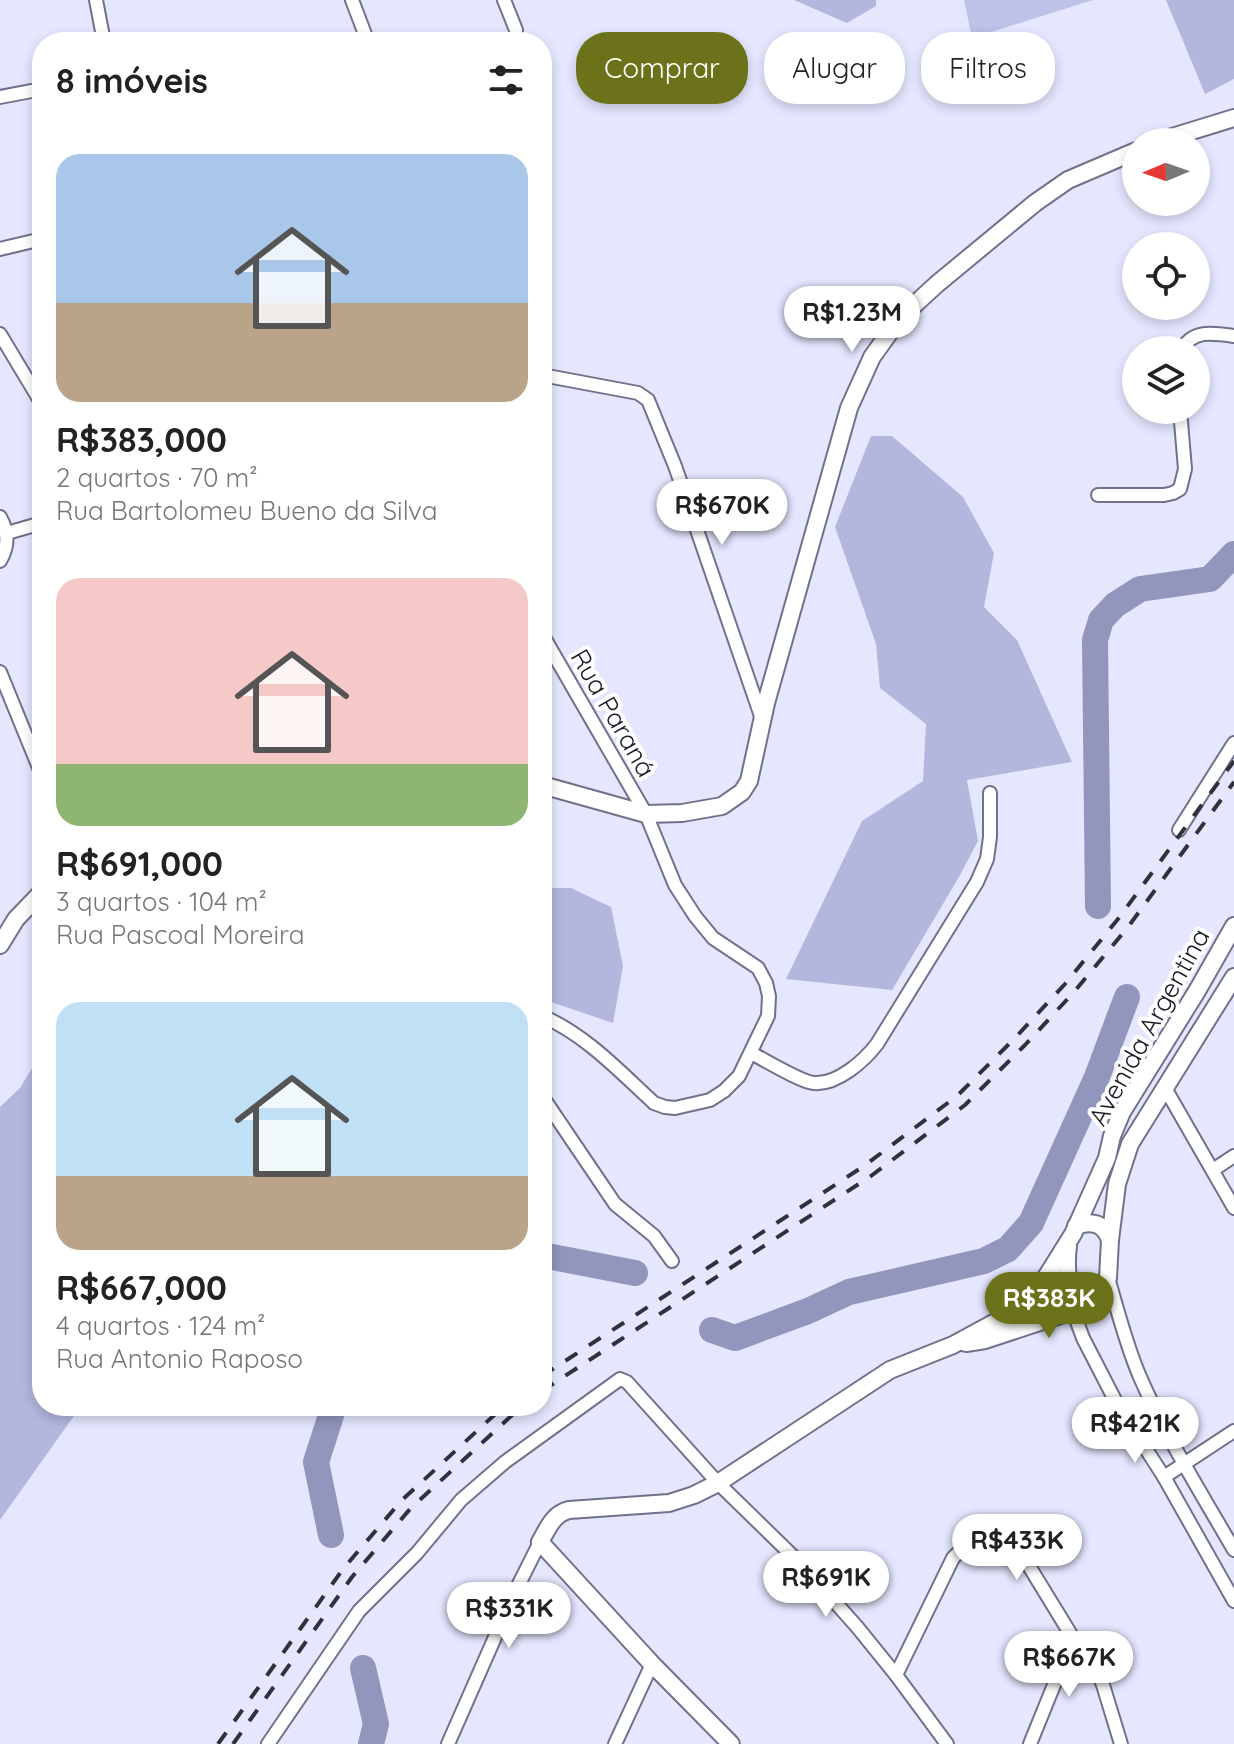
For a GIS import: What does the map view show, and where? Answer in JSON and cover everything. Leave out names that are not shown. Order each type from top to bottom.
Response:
[{"type":"street","points":[[96,0],[102,32]]},
{"type":"street","points":[[352,0],[364,32]]},
{"type":"street","points":[[504,0],[516,30]]},
{"type":"street","points":[[0,97],[32,91]]},
{"type":"street","points":[[1202,128],[1234,118]]},
{"type":"street","points":[[552,788],[646,814],[682,813],[722,806],[742,792],[749,781],[762,719],[849,408],[872,357],[900,318],[1035,203],[1068,180],[1122,157]]},
{"type":"street","points":[[0,249],[32,241]]},
{"type":"street","points":[[1196,336],[1215,333],[1234,336]]},
{"type":"street","points":[[0,334],[32,387]]},
{"type":"street","points":[[552,377],[638,393],[648,400],[675,466],[762,719]]},
{"type":"street","points":[[1098,495],[1164,495],[1180,489],[1185,469],[1181,424]]},
{"type":"street","points":[[0,517],[7,533],[7,545],[0,561]]},
{"type":"street","points":[[7,533],[32,526]]},
{"type":"street","name":"Rua Paraná","points":[[552,651],[646,814],[675,885],[713,938],[758,968],[769,996],[768,1016],[739,1076],[710,1100],[675,1108],[654,1103],[585,1040],[552,1020]]},
{"type":"street","points":[[0,672],[32,750]]},
{"type":"street","points":[[1179,830],[1234,743]]},
{"type":"street","points":[[751,1053],[813,1083],[851,1070],[865,1059],[977,882],[987,859],[990,793]]},
{"type":"street","points":[[0,945],[16,919],[32,902]]},
{"type":"street","name":"Avenida Argentina","points":[[953,1345],[1012,1313],[1043,1282],[1073,1233],[1107,1158],[1122,1112],[1234,926]]},
{"type":"street","name":"Avenida Argentina","points":[[1108,1278],[1117,1184],[1130,1144],[1234,977]]},
{"type":"street","points":[[1165,1088],[1234,1208]]},
{"type":"street","points":[[552,1111],[615,1204],[654,1236],[672,1261]]},
{"type":"street","points":[[1213,1170],[1234,1156]]},
{"type":"street","points":[[1110,1240],[1101,1226],[1093,1222],[1086,1223],[1073,1233],[1067,1256],[1073,1311],[1083,1338],[1117,1404],[1164,1477],[1234,1601]]},
{"type":"street","points":[[448,1744],[514,1594],[553,1519],[569,1510],[669,1503],[694,1495],[718,1483],[890,1370],[953,1345],[985,1340],[1073,1311],[1100,1292],[1108,1278]]},
{"type":"street","points":[[1108,1278],[1127,1344],[1156,1413],[1234,1550]]},
{"type":"street","points":[[268,1744],[359,1611],[417,1553],[461,1500],[505,1462],[620,1379],[627,1382],[718,1483],[804,1567],[896,1675],[947,1744]]},
{"type":"street","points":[[1164,1477],[1234,1431]]},
{"type":"street","points":[[540,1542],[652,1664],[731,1744]]},
{"type":"street","points":[[896,1675],[959,1551],[975,1542],[1012,1545],[1021,1553],[1073,1638],[1096,1668],[1121,1744]]},
{"type":"street","points":[[1030,1744],[1073,1638]]},
{"type":"street","points":[[615,1744],[652,1664]]},
{"type":"shaded area","points":[[794,0],[876,0],[876,6],[847,23]]},
{"type":"shaded area","points":[[964,0],[1093,0],[991,32],[971,32]]},
{"type":"shaded area","points":[[1166,0],[1234,0],[1234,79],[1205,94]]},
{"type":"shaded area","points":[[871,436],[892,436],[963,497],[994,553],[984,607],[1017,640],[1072,762],[967,780],[978,841],[892,990],[786,979],[862,821],[923,781],[926,724],[880,688],[876,644],[835,527]]},
{"type":"shaded area","points":[[552,888],[571,888],[611,907],[623,966],[613,1023],[552,1002]]},
{"type":"shaded area","points":[[32,1068],[32,1416],[74,1416],[0,1520],[0,1107],[20,1088]]},
{"type":"waterway","points":[[1098,906],[1095,640],[1101,620],[1115,605],[1140,589],[1210,579],[1234,554]]},
{"type":"waterway","points":[[712,1330],[735,1338],[849,1292],[984,1261],[1008,1249],[1031,1223],[1097,1077],[1127,997]]},
{"type":"waterway","points":[[552,1257],[635,1273]]},
{"type":"waterway","points":[[331,1416],[316,1462],[331,1535]]},
{"type":"waterway","points":[[363,1668],[376,1724],[371,1744]]},
{"type":"railway","points":[[552,1369],[864,1166],[957,1096],[1065,984],[1118,919],[1234,761]]},
{"type":"railway","points":[[552,1384],[871,1176],[965,1105],[1074,992],[1128,927],[1234,782]]},
{"type":"railway","points":[[218,1744],[343,1569],[401,1501],[493,1416]]},
{"type":"railway","points":[[233,1744],[352,1577],[410,1509],[511,1416]]}]
